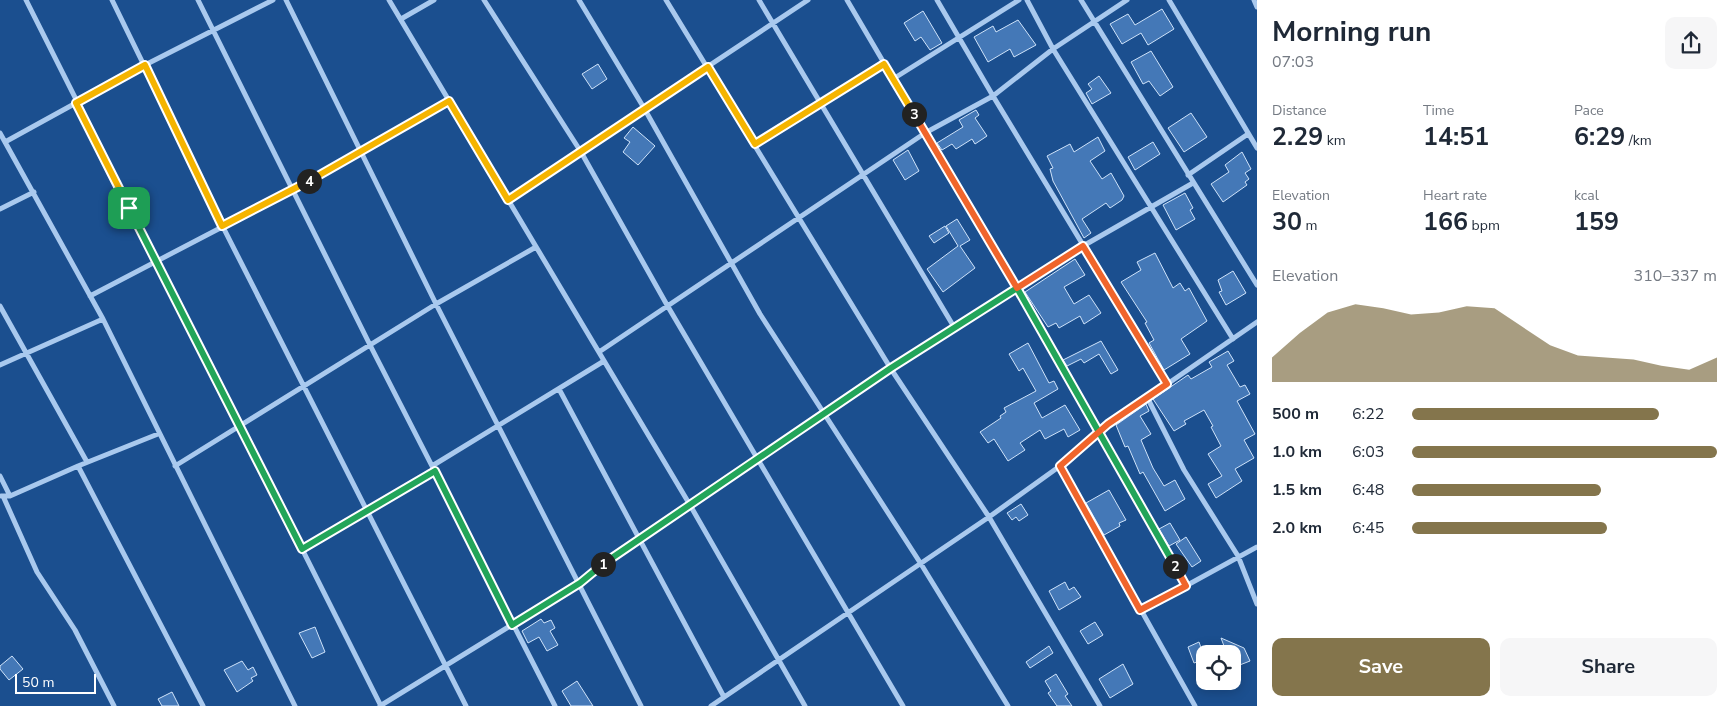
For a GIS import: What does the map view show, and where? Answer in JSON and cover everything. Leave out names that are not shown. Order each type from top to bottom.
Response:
[{"type":"street","points":[[26,0],[76,103],[241,425],[380,706],[580,583],[640,539],[954,327],[1083,246],[1193,183]]},
{"type":"street","points":[[112,0],[222,226],[466,706]]},
{"type":"street","points":[[198,0],[370,345],[555,706]]},
{"type":"street","points":[[5,142],[145,65],[273,0]]},
{"type":"street","points":[[286,0],[436,304],[580,583],[641,706]]},
{"type":"street","points":[[390,0],[690,505],[805,706]]},
{"type":"street","points":[[401,19],[434,0]]},
{"type":"street","points":[[484,0],[581,152],[757,459],[903,706]]},
{"type":"street","points":[[579,0],[644,108],[730,264],[823,415],[921,564],[1008,706]]},
{"type":"street","points":[[666,0],[891,368],[989,516],[1100,706]]},
{"type":"street","points":[[759,0],[954,327]]},
{"type":"street","points":[[508,200],[708,67],[772,22],[808,0]]},
{"type":"street","points":[[846,0],[1100,431],[1186,586]]},
{"type":"street","points":[[937,0],[1167,384]]},
{"type":"street","points":[[893,79],[1020,0]]},
{"type":"street","points":[[1026,0],[1053,49],[1233,338]]},
{"type":"street","points":[[1081,0],[1257,285]]},
{"type":"street","points":[[599,352],[925,133],[993,96],[1053,49],[1094,20],[1127,0]]},
{"type":"street","points":[[1169,0],[1257,148]]},
{"type":"street","points":[[1254,0],[1257,8]]},
{"type":"street","points":[[755,144],[884,64]]},
{"type":"street","points":[[90,296],[293,190],[449,101]]},
{"type":"street","points":[[0,133],[102,319],[295,706]]},
{"type":"street","points":[[1188,175],[1248,134]]},
{"type":"street","points":[[0,209],[34,192]]},
{"type":"street","points":[[175,466],[436,304],[536,246]]},
{"type":"street","points":[[0,306],[87,462]]},
{"type":"street","points":[[0,365],[102,319]]},
{"type":"street","points":[[713,705],[921,564],[1060,466],[1100,431],[1147,397],[1257,322]]},
{"type":"street","points":[[302,549],[368,511],[498,426],[604,360]]},
{"type":"street","points":[[559,389],[724,697]]},
{"type":"street","points":[[1147,397],[1184,470],[1238,556],[1257,604]]},
{"type":"street","points":[[114,706],[75,630],[37,572],[1,496],[10,496],[87,462],[158,434]]},
{"type":"street","points":[[78,466],[203,706]]},
{"type":"street","points":[[1060,466],[1195,706]]},
{"type":"street","points":[[0,476],[10,496]]},
{"type":"street","points":[[1140,610],[1257,547]]},
{"type":"building","points":[[1162,9],[1174,29],[1148,45],[1141,33],[1122,44],[1110,24],[1128,14],[1135,25]]},
{"type":"building","points":[[923,11],[942,43],[930,50],[921,37],[915,41],[904,23]]},
{"type":"building","points":[[1018,20],[1036,45],[1014,57],[1010,49],[988,62],[974,37],[993,26],[996,32]]},
{"type":"building","points":[[1151,51],[1173,87],[1160,96],[1149,81],[1143,84],[1131,62]]},
{"type":"building","points":[[598,64],[607,79],[592,89],[582,74]]},
{"type":"building","points":[[1099,76],[1111,93],[1092,104],[1086,93],[1092,89],[1088,84]]},
{"type":"building","points":[[976,110],[979,115],[975,118],[987,136],[975,144],[972,139],[956,149],[952,144],[942,150],[937,143],[963,127],[959,120]]},
{"type":"building","points":[[1191,113],[1207,137],[1184,152],[1168,128]]},
{"type":"building","points":[[633,127],[655,146],[638,165],[623,152],[630,142],[624,138]]},
{"type":"building","points":[[1098,137],[1105,151],[1090,161],[1102,179],[1111,173],[1124,196],[1122,200],[1110,208],[1106,203],[1082,219],[1091,233],[1084,238],[1053,181],[1050,169],[1053,168],[1047,156],[1070,144],[1074,152]]},
{"type":"building","points":[[1153,142],[1160,154],[1135,170],[1128,157]]},
{"type":"building","points":[[908,150],[919,171],[905,180],[893,160]]},
{"type":"building","points":[[1242,152],[1251,169],[1245,173],[1249,179],[1245,182],[1247,185],[1223,202],[1211,184],[1229,172],[1225,165]]},
{"type":"building","points":[[1185,193],[1193,208],[1190,210],[1195,219],[1176,230],[1163,205]]},
{"type":"building","points":[[957,219],[970,240],[960,246],[975,268],[943,292],[927,269],[958,246],[946,226]]},
{"type":"building","points":[[945,226],[949,233],[934,243],[929,236]]},
{"type":"building","points":[[1155,253],[1173,288],[1180,283],[1185,291],[1189,288],[1207,321],[1181,339],[1190,354],[1164,370],[1149,343],[1154,340],[1145,323],[1147,322],[1121,282],[1141,270],[1137,262]]},
{"type":"building","points":[[1075,259],[1085,275],[1064,287],[1074,304],[1089,295],[1101,313],[1084,324],[1080,316],[1059,328],[1056,323],[1048,327],[1025,292]]},
{"type":"building","points":[[1233,271],[1246,293],[1226,305],[1219,292],[1222,291],[1218,280]]},
{"type":"building","points":[[1101,341],[1118,370],[1111,374],[1099,354],[1084,363],[1081,359],[1067,366],[1063,360]]},
{"type":"building","points":[[1028,343],[1049,383],[1054,381],[1058,389],[1034,403],[1042,418],[1065,405],[1080,430],[1068,437],[1064,429],[1045,439],[1040,430],[1020,443],[1025,450],[1008,461],[994,439],[988,443],[980,432],[1001,418],[1000,416],[1006,412],[1004,408],[1036,391],[1023,368],[1019,371],[1009,354]]},
{"type":"building","points":[[1228,351],[1234,361],[1227,365],[1240,387],[1245,385],[1250,394],[1237,401],[1255,434],[1244,440],[1254,458],[1235,469],[1242,481],[1216,498],[1208,484],[1222,476],[1208,454],[1221,446],[1204,410],[1184,421],[1186,424],[1174,431],[1153,399],[1188,375],[1191,379],[1212,367],[1209,362]]},
{"type":"building","points":[[1146,404],[1149,411],[1140,416],[1151,434],[1141,440],[1153,468],[1164,486],[1175,480],[1185,499],[1165,511],[1143,472],[1140,474],[1128,446],[1125,447],[1116,425]]},
{"type":"building","points":[[1109,490],[1126,520],[1119,523],[1120,526],[1104,535],[1086,503]]},
{"type":"building","points":[[1021,504],[1028,515],[1019,521],[1016,517],[1012,520],[1007,513]]},
{"type":"building","points":[[1170,523],[1180,540],[1169,546],[1159,529]]},
{"type":"building","points":[[1186,537],[1201,561],[1192,567],[1176,544]]},
{"type":"building","points":[[1065,582],[1069,590],[1074,587],[1081,597],[1059,610],[1049,591]]},
{"type":"building","points":[[541,619],[544,623],[551,620],[555,628],[550,631],[558,645],[547,651],[539,637],[528,643],[522,631]]},
{"type":"building","points":[[1095,622],[1103,635],[1088,644],[1080,631]]},
{"type":"building","points":[[315,627],[325,652],[312,658],[299,633]]},
{"type":"building","points":[[1221,638],[1237,645],[1224,645]]},
{"type":"building","points":[[1199,642],[1200,645],[1196,645],[1196,662],[1194,663],[1188,647]]},
{"type":"building","points":[[1049,646],[1053,653],[1030,668],[1026,662]]},
{"type":"building","points":[[1241,647],[1244,648],[1250,661],[1241,664]]},
{"type":"building","points":[[12,656],[23,669],[9,680],[0,669],[0,666]]},
{"type":"building","points":[[242,661],[248,670],[253,667],[257,675],[251,678],[253,681],[237,692],[224,670]]},
{"type":"building","points":[[1123,664],[1133,684],[1110,698],[1099,679]]},
{"type":"building","points":[[1056,674],[1068,694],[1065,696],[1072,706],[1057,706],[1048,693],[1051,691],[1045,681]]},
{"type":"building","points":[[577,681],[593,706],[571,706],[562,691]]},
{"type":"building","points":[[172,692],[179,706],[162,706],[158,699]]},
{"type":"route","points":[[129,208],[76,103],[145,65],[222,226],[293,190],[449,101],[508,200],[708,67],[755,144],[884,64],[1017,288],[1083,246],[1167,384],[1108,424],[1100,431],[1092,438],[1068,460],[1060,466],[1140,610],[1186,586],[1100,431],[1017,288],[891,368],[598,568],[580,583],[512,625],[435,471],[302,549],[241,425],[129,208]]}]
